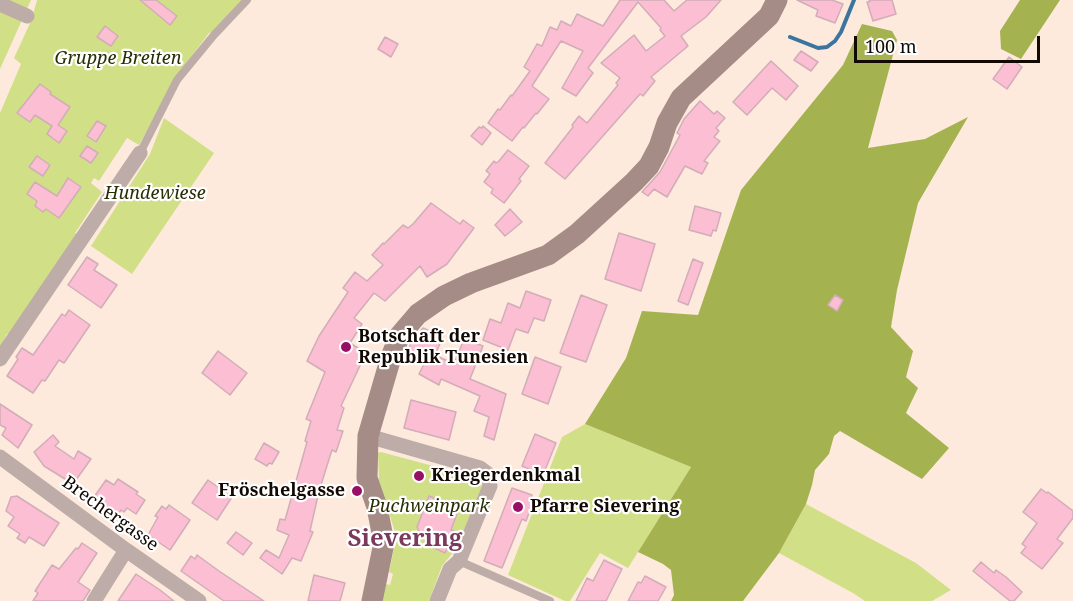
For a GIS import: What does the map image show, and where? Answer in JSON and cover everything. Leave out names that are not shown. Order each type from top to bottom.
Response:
[{"type":"main road","points":[[372,601],[384,543],[377,507],[367,478],[368,436],[391,357],[400,335],[418,314],[444,296],[471,283],[548,255],[577,234],[649,166],[659,147],[667,123],[681,98],[769,16],[777,0]]},
{"type":"street","points":[[0,4],[27,16]]},
{"type":"street","points":[[0,359],[140,153]]},
{"type":"street","points":[[368,436],[480,468],[488,474],[490,486],[459,561],[450,569],[437,601]]},
{"type":"street","name":"Brechergasse","points":[[0,457],[199,601]]},
{"type":"street","points":[[94,601],[126,550]]},
{"type":"lane","points":[[140,153],[177,80],[247,0]]},
{"type":"lane","points":[[459,561],[550,601]]},
{"type":"green space","points":[[0,0],[31,0],[0,69]]},
{"type":"green space","name":"Gruppe Breiten","points":[[37,0],[242,0],[215,32],[209,33],[181,70],[139,145],[127,138],[99,181],[94,178],[91,183],[102,192],[75,233],[78,236],[10,335],[7,334],[0,348],[0,113],[21,64],[14,58],[31,21]]},
{"type":"green space","points":[[1020,0],[1060,0],[1021,59],[1001,49],[1000,31]]},
{"type":"green space","points":[[862,24],[892,31],[897,40],[868,148],[925,139],[968,117],[918,203],[897,290],[891,327],[913,351],[906,377],[918,388],[906,413],[949,448],[922,479],[840,431],[834,436],[829,454],[815,470],[806,504],[779,553],[743,601],[671,601],[674,595],[671,570],[638,552],[691,467],[585,424],[626,358],[642,311],[698,315],[741,190],[843,65]]},
{"type":"green space","name":"Hundewiese","points":[[164,118],[214,153],[132,274],[91,246],[150,154]]},
{"type":"green space","points":[[585,424],[691,467],[628,568],[600,553],[570,601],[565,601],[508,575],[562,437]]},
{"type":"green space","name":"Puchweinpark","points":[[378,453],[478,478],[482,486],[455,550],[442,566],[429,601],[381,601],[386,584],[390,585],[393,574],[389,572],[396,539],[379,480]]},
{"type":"green space","points":[[806,504],[916,563],[951,590],[932,601],[865,601],[779,553]]},
{"type":"building","points":[[140,0],[156,0],[177,16],[170,25]]},
{"type":"building","points":[[620,0],[664,0],[674,11],[687,0],[721,0],[706,17],[681,36],[688,46],[651,77],[655,81],[643,96],[640,94],[565,179],[545,163],[579,116],[587,123],[618,85],[616,83],[620,78],[601,63],[634,35],[646,51],[665,36],[661,28],[638,2],[588,68],[593,73],[576,96],[562,88],[583,51],[561,41],[532,86],[549,99],[537,114],[512,141],[488,123],[530,71],[524,67],[537,44],[542,46],[550,27],[557,30],[561,21],[571,26],[577,14],[603,26]]},
{"type":"building","points":[[797,0],[832,0],[843,4],[835,23],[816,16],[818,10]]},
{"type":"building","points":[[869,0],[892,0],[896,14],[873,21],[867,2],[870,2]]},
{"type":"building","points":[[105,26],[118,36],[111,46],[97,37]]},
{"type":"building","points":[[385,37],[398,44],[391,57],[378,49]]},
{"type":"building","points":[[801,51],[818,62],[811,71],[794,60]]},
{"type":"building","points":[[1009,57],[1022,67],[1007,89],[993,79]]},
{"type":"building","points":[[771,61],[798,86],[786,100],[772,88],[747,115],[733,102]]},
{"type":"building","points":[[40,84],[51,92],[50,94],[70,107],[58,125],[67,131],[59,143],[47,134],[52,126],[35,115],[30,122],[17,113]]},
{"type":"building","points":[[700,101],[714,114],[717,111],[725,118],[716,128],[719,131],[714,137],[720,141],[704,161],[708,163],[702,174],[685,166],[667,197],[654,189],[648,196],[642,192],[660,172],[680,135],[677,133],[684,119]]},
{"type":"building","points":[[97,121],[106,126],[96,142],[87,136]]},
{"type":"building","points":[[483,126],[491,133],[482,145],[471,136]]},
{"type":"building","points":[[87,146],[98,153],[91,163],[80,156]]},
{"type":"building","points":[[508,150],[529,166],[504,203],[491,193],[493,189],[484,182],[490,174],[486,171]]},
{"type":"building","points":[[37,156],[50,165],[43,176],[29,167]]},
{"type":"building","points":[[68,178],[81,187],[59,218],[46,209],[43,212],[35,206],[37,201],[27,194],[35,182],[57,196]]},
{"type":"building","points":[[431,203],[460,224],[463,220],[474,228],[447,264],[427,277],[420,266],[385,301],[374,293],[354,318],[362,324],[350,343],[366,353],[341,406],[344,408],[337,430],[343,431],[336,452],[332,450],[319,491],[310,531],[313,532],[301,561],[292,558],[282,574],[260,558],[266,550],[279,558],[289,535],[277,530],[280,519],[285,520],[307,442],[305,441],[311,421],[306,419],[325,372],[307,361],[319,336],[348,292],[343,288],[355,272],[367,281],[383,265],[372,255],[403,225],[408,228],[413,224]]},
{"type":"building","points":[[695,206],[721,213],[716,231],[713,230],[711,236],[689,230]]},
{"type":"building","points":[[510,209],[522,222],[505,236],[495,225]]},
{"type":"building","points":[[619,233],[655,244],[641,291],[605,279]]},
{"type":"building","points":[[87,257],[98,264],[94,270],[117,285],[101,308],[68,285]]},
{"type":"building","points":[[693,259],[703,263],[688,305],[678,301]]},
{"type":"building","points":[[526,291],[551,300],[544,321],[534,318],[528,333],[516,329],[508,350],[483,340],[490,319],[501,323],[508,303],[520,308]]},
{"type":"building","points":[[581,295],[607,305],[586,362],[560,353]]},
{"type":"building","points":[[835,295],[843,300],[837,311],[828,305]]},
{"type":"building","points":[[69,310],[90,325],[64,363],[59,360],[45,381],[42,380],[33,393],[7,376],[22,348],[33,355],[62,314],[65,316]]},
{"type":"building","points":[[423,328],[443,337],[435,355],[454,364],[464,339],[483,346],[470,379],[506,394],[494,440],[484,436],[489,417],[474,411],[480,396],[441,379],[439,385],[419,374],[424,364],[412,359],[414,355],[407,352],[412,341]]},
{"type":"building","points":[[218,351],[247,373],[230,395],[202,373]]},
{"type":"building","points":[[535,357],[561,367],[548,404],[522,394]]},
{"type":"building","points":[[411,400],[456,412],[449,440],[404,428]]},
{"type":"building","points":[[0,404],[32,425],[18,448],[2,435],[6,428],[0,425]]},
{"type":"building","points":[[535,434],[556,443],[543,475],[522,466]]},
{"type":"building","points":[[53,435],[59,442],[55,446],[74,459],[78,451],[91,459],[73,484],[44,466],[34,452]]},
{"type":"building","points":[[264,443],[279,452],[272,464],[269,463],[267,466],[255,459]]},
{"type":"building","points":[[118,479],[138,492],[136,494],[145,500],[136,514],[127,508],[124,512],[121,510],[119,513],[100,503],[101,501],[94,497],[106,480],[114,485]]},
{"type":"building","points":[[208,480],[232,497],[217,520],[192,503]]},
{"type":"building","points":[[512,488],[532,495],[530,501],[533,502],[526,521],[522,519],[502,568],[484,561]]},
{"type":"building","points":[[1041,489],[1073,511],[1073,518],[1057,539],[1063,543],[1042,569],[1021,553],[1026,547],[1022,544],[1037,523],[1023,512]]},
{"type":"building","points":[[17,496],[59,523],[44,546],[29,537],[25,543],[17,538],[20,534],[8,526],[14,517],[6,511],[11,497]]},
{"type":"building","points":[[429,496],[459,508],[451,530],[455,531],[445,553],[424,543],[427,536],[420,533],[417,527]]},
{"type":"building","points":[[169,505],[190,520],[170,550],[148,535],[158,517],[155,516],[162,506],[166,509]]},
{"type":"building","points":[[236,532],[252,543],[243,555],[227,543]]},
{"type":"building","points":[[82,543],[97,553],[78,582],[90,590],[83,601],[33,601],[38,593],[35,591],[52,565],[59,569]]},
{"type":"building","points":[[197,555],[264,601],[224,601],[181,571],[191,556],[195,559]]},
{"type":"building","points":[[604,560],[622,569],[606,601],[576,601],[587,578],[593,581]]},
{"type":"building","points":[[981,562],[994,573],[996,570],[1006,577],[1022,592],[1014,601],[1010,601],[973,571]]},
{"type":"building","points":[[136,574],[160,590],[174,601],[118,601]]},
{"type":"building","points":[[314,575],[345,583],[340,601],[308,601]]},
{"type":"building","points":[[645,576],[666,587],[658,601],[628,601],[638,582],[641,583]]},
{"type":"waterway","points":[[790,37],[818,48],[827,47],[841,32],[854,0]]},
{"type":"place","name":"Botschaft der Republik Tunesien","points":[[346,347]]},
{"type":"place","name":"Kriegerdenkmal","points":[[419,476]]},
{"type":"place","name":"Fröschelgasse","points":[[357,491]]},
{"type":"place","name":"Pfarre Sievering","points":[[518,507]]},
{"type":"district","name":"Sievering","points":[[405,539]]}]
